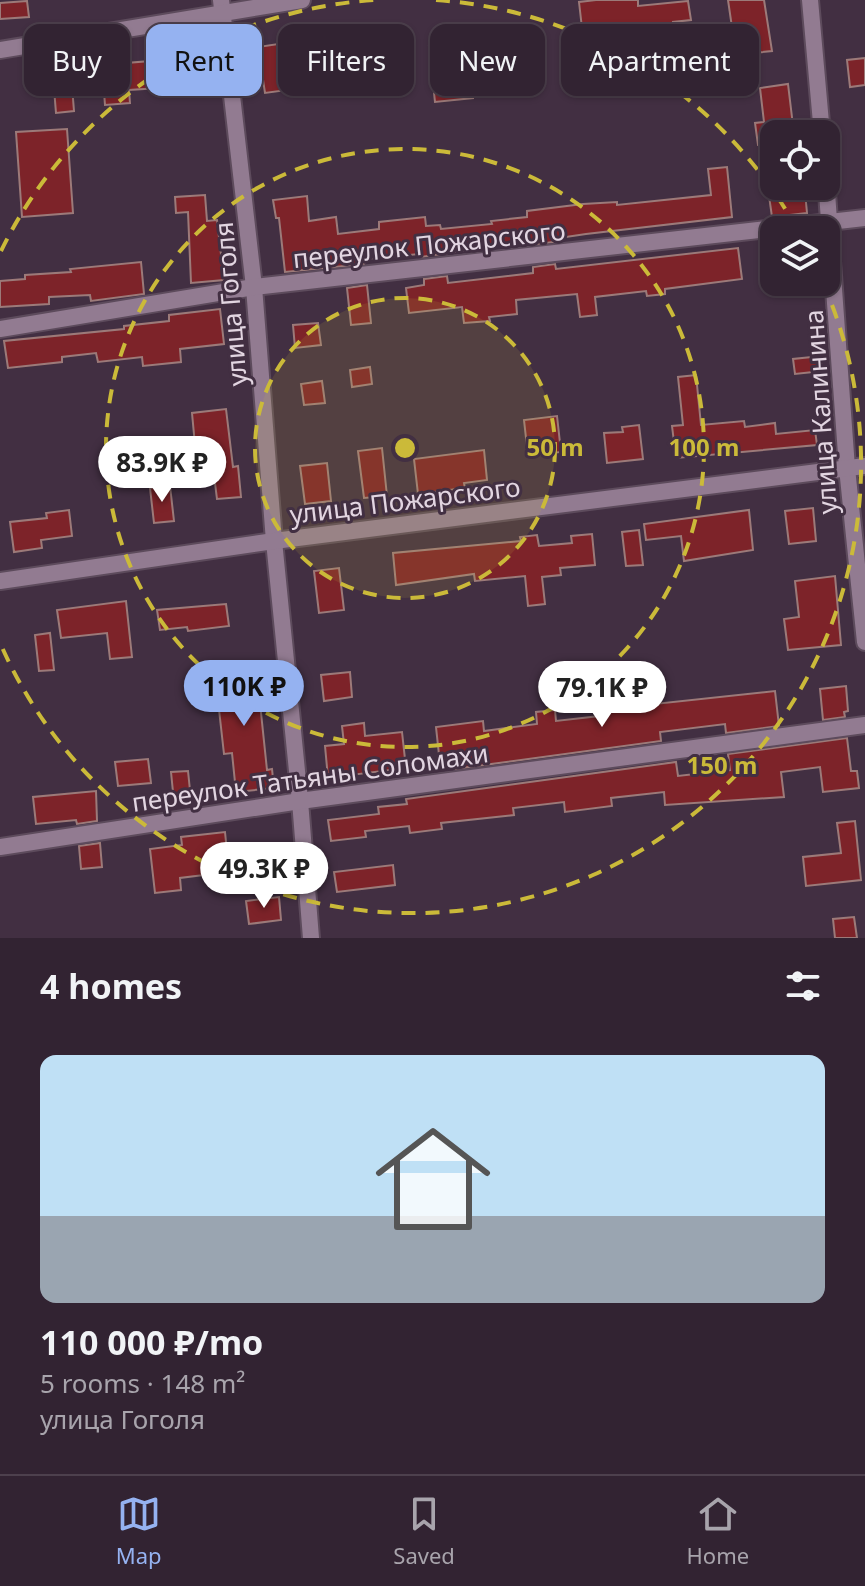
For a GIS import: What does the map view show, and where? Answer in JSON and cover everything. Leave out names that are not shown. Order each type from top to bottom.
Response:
[{"type":"street","points":[[0,50],[221,6],[302,0]]},
{"type":"street","points":[[810,0],[821,120]]},
{"type":"street","name":"улица Гоголя","points":[[221,6],[254,287],[311,938]]},
{"type":"street","name":"переулок Пожарского","points":[[840,222],[865,218]]},
{"type":"street","name":"переулок Пожарского","points":[[0,329],[254,287],[760,232]]},
{"type":"street","name":"улица Калинина","points":[[835,296],[847,468],[865,642]]},
{"type":"street","name":"улица Пожарского","points":[[0,581],[274,541],[865,466]]},
{"type":"street","name":"переулок Татьяны Соломахи","points":[[0,847],[300,801],[865,725]]},
{"type":"building","points":[[638,0],[638,6],[688,1],[691,20],[673,24],[582,24],[579,2]]},
{"type":"building","points":[[728,0],[764,0],[772,51],[759,52],[759,24],[731,24]]},
{"type":"building","points":[[27,1],[29,17],[0,19],[0,3]]},
{"type":"building","points":[[278,44],[278,91],[265,93],[262,46]]},
{"type":"building","points":[[865,58],[865,85],[850,87],[847,60]]},
{"type":"building","points":[[146,61],[146,89],[130,90],[130,63]]},
{"type":"building","points":[[788,84],[792,120],[764,120],[760,88]]},
{"type":"building","points":[[55,96],[73,96],[74,111],[56,113]]},
{"type":"building","points":[[104,96],[129,96],[130,103],[105,105]]},
{"type":"building","points":[[434,96],[473,96],[473,98],[435,102]]},
{"type":"building","points":[[760,122],[760,145],[758,145],[755,123]]},
{"type":"building","points":[[67,129],[73,213],[22,217],[16,132]]},
{"type":"building","points":[[727,167],[732,217],[586,234],[531,245],[530,242],[468,247],[469,250],[421,257],[419,254],[367,259],[364,264],[285,272],[279,218],[276,218],[273,200],[307,196],[309,221],[336,217],[338,234],[379,229],[379,222],[425,217],[426,226],[440,225],[441,229],[527,217],[527,211],[711,195],[708,169]]},
{"type":"building","points":[[205,195],[207,221],[217,220],[224,280],[191,283],[188,212],[176,213],[175,197]]},
{"type":"building","points":[[770,200],[806,200],[807,213],[772,216]]},
{"type":"building","points":[[738,248],[742,279],[665,289],[665,294],[647,296],[646,291],[595,297],[597,315],[580,317],[577,294],[516,300],[517,314],[489,317],[490,321],[464,323],[462,307],[409,313],[406,288],[424,285],[424,279],[447,276],[448,283],[533,273],[533,267],[555,264],[556,269]]},
{"type":"building","points":[[141,262],[144,294],[91,301],[90,295],[49,297],[49,304],[0,307],[0,281],[25,279],[25,275]]},
{"type":"building","points":[[367,285],[371,323],[351,325],[347,288]]},
{"type":"building","points":[[220,309],[224,344],[180,349],[181,362],[143,366],[142,357],[98,362],[96,353],[62,357],[62,362],[8,368],[4,341],[124,329],[124,326],[169,321],[169,315]]},
{"type":"building","points":[[318,323],[321,345],[295,348],[293,325]]},
{"type":"building","points":[[821,356],[822,371],[795,374],[793,359]]},
{"type":"building","points":[[370,367],[372,384],[352,387],[350,370]]},
{"type":"building","points":[[696,375],[701,425],[744,421],[745,427],[775,423],[776,434],[815,430],[817,445],[676,458],[672,426],[683,425],[678,377]]},
{"type":"building","points":[[322,381],[325,403],[304,405],[301,384]]},
{"type":"building","points":[[226,409],[233,467],[238,466],[241,497],[217,499],[210,443],[195,445],[192,413]]},
{"type":"building","points":[[557,416],[561,452],[528,456],[524,420]]},
{"type":"building","points":[[639,425],[643,459],[607,463],[604,433],[623,432],[622,427]]},
{"type":"building","points":[[382,448],[387,496],[364,498],[358,451]]},
{"type":"building","points":[[484,450],[487,480],[464,483],[465,488],[418,494],[414,459]]},
{"type":"building","points":[[327,463],[331,501],[305,504],[300,466]]},
{"type":"building","points":[[170,486],[174,521],[154,523],[150,488]]},
{"type":"building","points":[[813,508],[816,541],[789,544],[785,511]]},
{"type":"building","points":[[69,510],[72,536],[41,540],[42,548],[14,552],[10,522],[47,518],[46,513]]},
{"type":"building","points":[[749,510],[753,550],[684,561],[681,536],[646,540],[644,524]]},
{"type":"building","points":[[639,530],[643,565],[626,566],[622,532]]},
{"type":"building","points":[[592,534],[595,565],[560,568],[561,575],[542,577],[545,604],[528,606],[525,576],[475,581],[474,574],[396,585],[393,553],[521,541],[520,537],[537,535],[539,546],[572,543],[571,536]]},
{"type":"building","points":[[339,568],[344,610],[319,613],[314,571]]},
{"type":"building","points":[[835,576],[841,645],[788,650],[784,619],[799,617],[795,581]]},
{"type":"building","points":[[126,601],[132,657],[110,659],[107,633],[61,638],[57,610]]},
{"type":"building","points":[[226,604],[229,626],[188,631],[187,627],[160,630],[157,610]]},
{"type":"building","points":[[50,633],[54,670],[39,671],[35,635]]},
{"type":"building","points":[[261,669],[265,702],[260,703],[267,770],[272,769],[274,788],[236,792],[232,753],[224,754],[215,674]]},
{"type":"building","points":[[350,672],[352,697],[324,701],[321,675]]},
{"type":"building","points":[[846,686],[848,711],[844,712],[845,717],[823,720],[820,689]]},
{"type":"building","points":[[625,688],[627,707],[775,691],[779,726],[726,733],[725,724],[660,732],[661,741],[454,769],[454,763],[440,764],[436,727],[483,721],[484,731],[537,724],[536,712],[555,710],[556,721],[608,715],[605,691]]},
{"type":"building","points":[[364,723],[365,736],[402,732],[406,768],[328,778],[325,746],[344,744],[342,726]]},
{"type":"building","points":[[847,738],[851,771],[857,771],[859,788],[823,792],[820,767],[781,772],[784,797],[665,805],[664,792],[611,798],[612,806],[565,812],[564,802],[513,808],[514,815],[441,823],[442,829],[410,833],[409,826],[365,831],[366,837],[331,841],[328,820],[379,814],[378,807],[407,804],[406,799],[676,762],[678,776],[730,770],[728,754]]},
{"type":"building","points":[[148,759],[151,783],[118,786],[115,762]]},
{"type":"building","points":[[188,771],[191,800],[174,802],[171,772]]},
{"type":"building","points":[[96,791],[97,821],[36,824],[33,797]]},
{"type":"building","points":[[855,821],[861,880],[806,886],[803,857],[841,853],[837,823]]},
{"type":"building","points":[[225,832],[229,872],[180,878],[181,890],[155,893],[150,849],[182,845],[181,837]]},
{"type":"building","points":[[100,843],[102,867],[81,869],[79,846]]},
{"type":"building","points":[[393,865],[395,885],[337,892],[334,872]]},
{"type":"building","points":[[279,897],[281,920],[249,924],[246,901]]},
{"type":"building","points":[[854,917],[857,938],[835,938],[833,919]]}]
